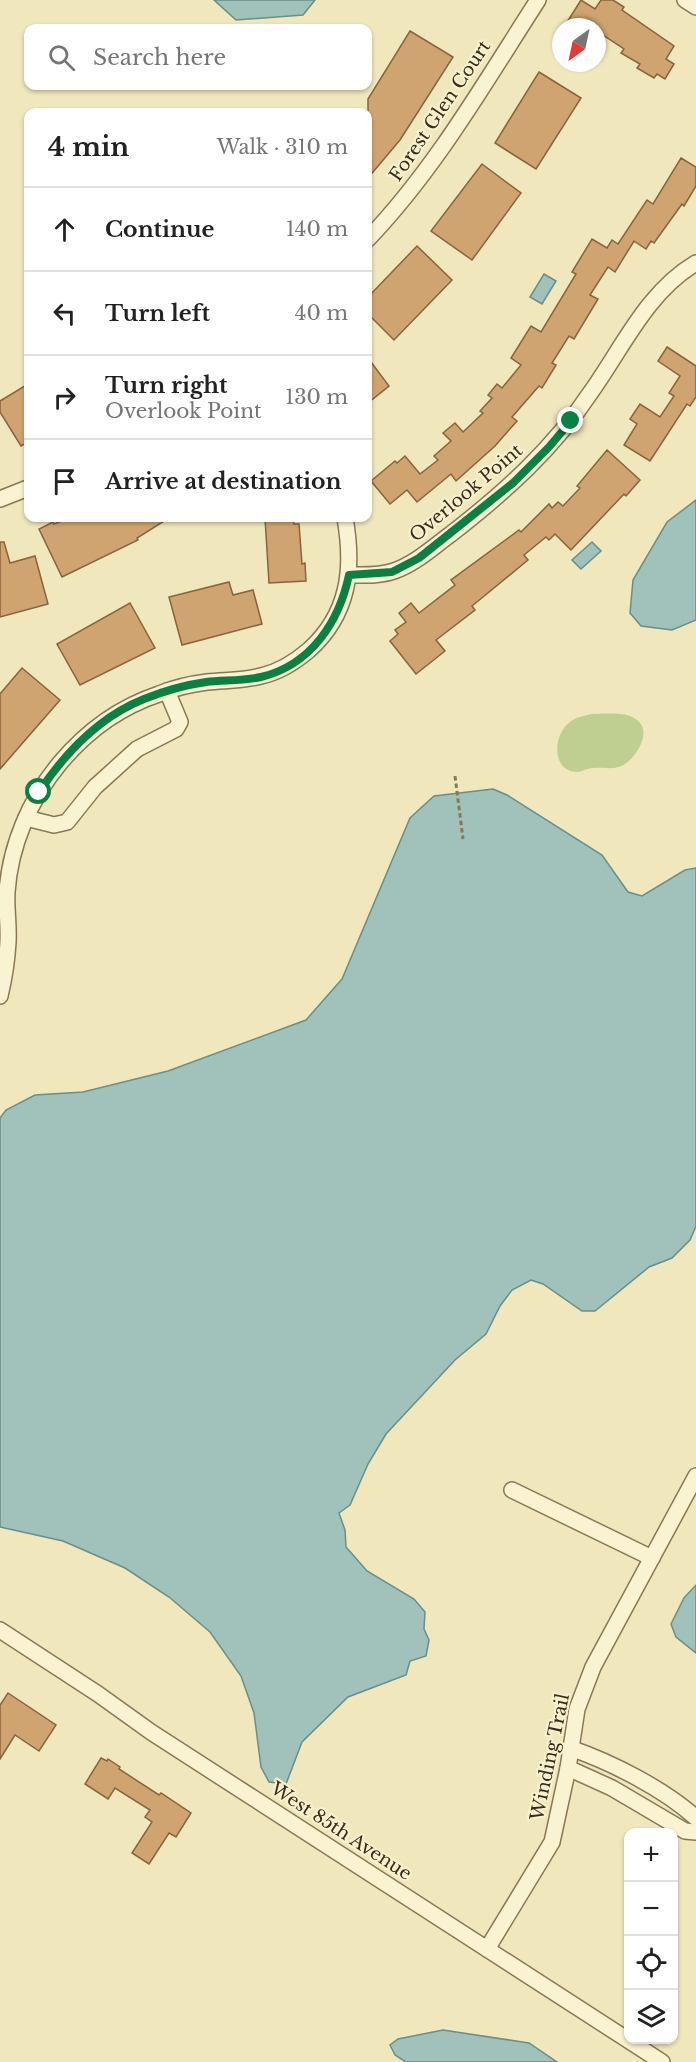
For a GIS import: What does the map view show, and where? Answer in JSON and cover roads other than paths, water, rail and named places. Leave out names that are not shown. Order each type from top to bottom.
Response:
[{"type":"street","name":"Forest Glen Court","points":[[372,235],[435,159],[538,0]]},
{"type":"street","points":[[685,0],[696,7]]},
{"type":"street","name":"Overlook Point","points":[[349,575],[392,572],[406,566],[439,543],[513,483],[571,421],[655,297],[666,285],[696,263]]},
{"type":"street","points":[[0,499],[24,490]]},
{"type":"street","points":[[0,996],[8,941],[9,877],[16,846],[39,792],[58,765],[94,729],[141,700],[206,682],[262,676],[278,671],[316,644],[327,631],[342,605],[349,575],[350,546],[346,522]]},
{"type":"street","points":[[26,818],[54,825],[68,822],[95,787],[137,749],[176,729],[180,722],[167,691]]},
{"type":"street","name":"Winding Trail","points":[[487,1949],[552,1842],[568,1768],[577,1709],[593,1667],[696,1476]]},
{"type":"street","points":[[512,1490],[652,1558]]},
{"type":"street","name":"West 85th Avenue","points":[[0,1630],[98,1694],[151,1732],[662,2062]]},
{"type":"street","points":[[570,1748],[599,1758],[668,1797],[696,1818]]},
{"type":"street","points":[[568,1768],[612,1788],[685,1831],[696,1832]]},
{"type":"water","points":[[214,0],[315,0],[303,15],[236,20]]},
{"type":"water","points":[[544,274],[556,281],[542,304],[530,297]]},
{"type":"water","points":[[696,500],[696,620],[672,630],[641,626],[630,613],[633,580],[667,522]]},
{"type":"water","points":[[592,542],[601,551],[581,569],[572,560]]},
{"type":"water","points":[[493,789],[507,795],[602,855],[628,892],[642,896],[685,870],[696,868],[696,1226],[690,1240],[672,1258],[649,1267],[595,1311],[582,1311],[543,1284],[531,1280],[512,1290],[500,1306],[486,1334],[455,1360],[386,1434],[368,1464],[350,1505],[339,1513],[345,1530],[346,1547],[367,1571],[414,1599],[425,1612],[424,1629],[429,1640],[426,1656],[410,1661],[406,1675],[348,1697],[302,1742],[286,1784],[269,1782],[261,1767],[254,1713],[241,1676],[210,1632],[169,1597],[125,1568],[63,1541],[0,1527],[0,1118],[6,1110],[35,1095],[83,1092],[168,1071],[306,1020],[342,979],[410,818],[434,796]]},
{"type":"water","points":[[696,1585],[696,1653],[676,1637],[671,1624],[684,1598]]},
{"type":"water","points":[[443,2030],[529,2043],[557,2062],[406,2062],[395,2055],[390,2045],[398,2039]]}]
